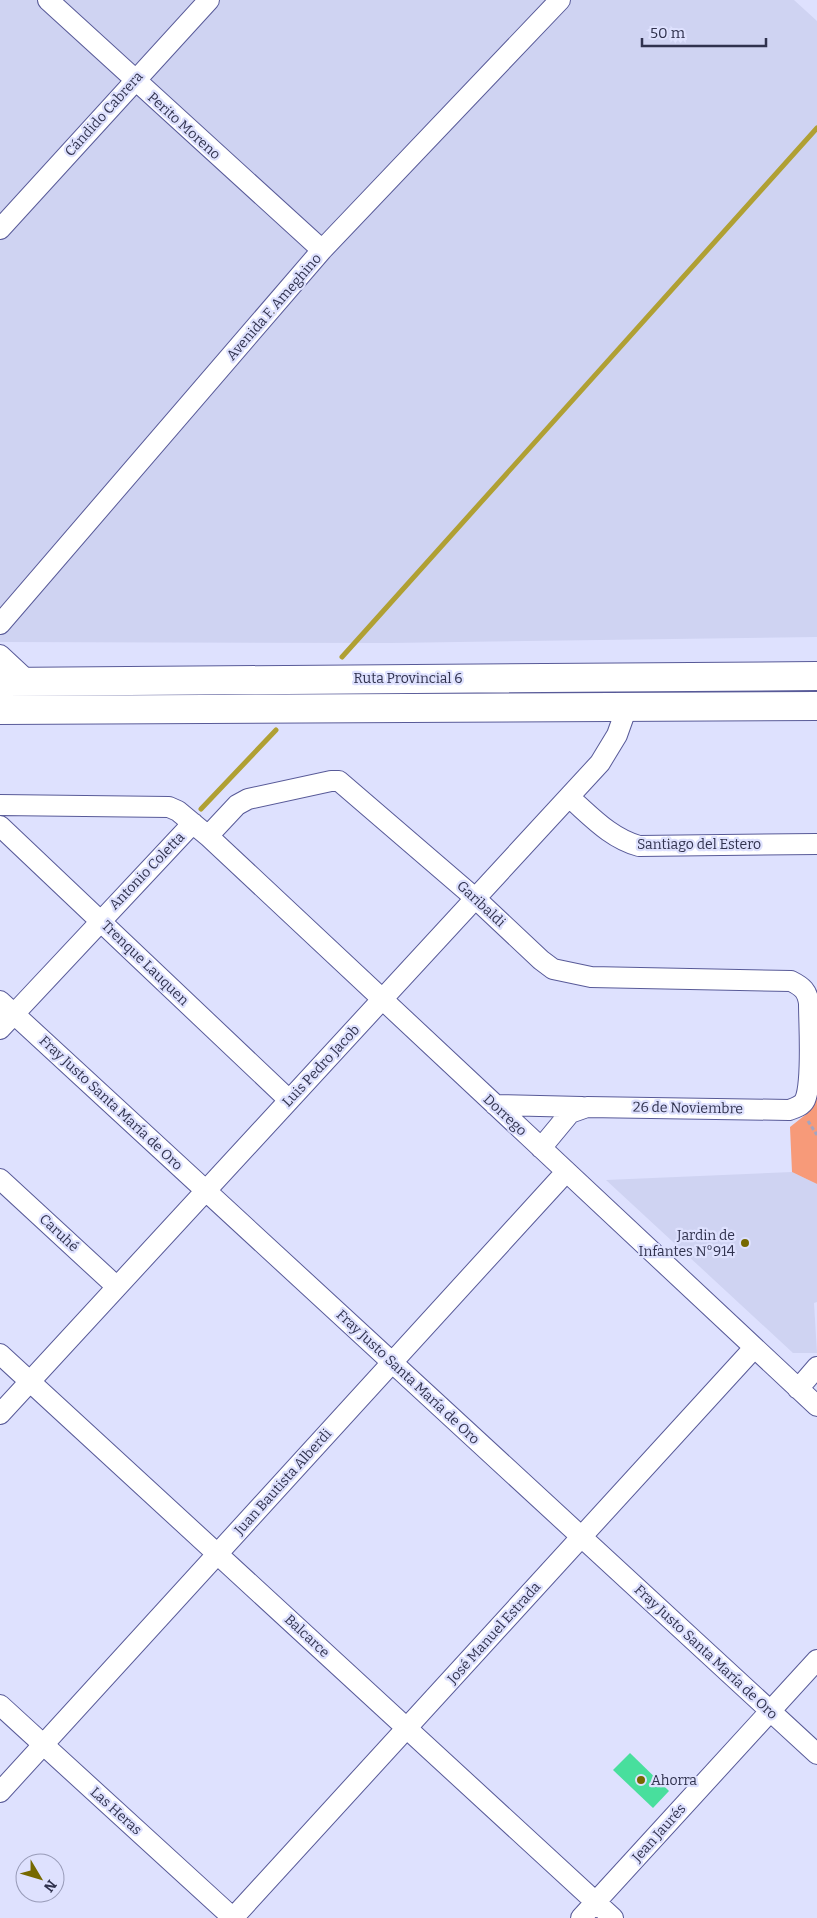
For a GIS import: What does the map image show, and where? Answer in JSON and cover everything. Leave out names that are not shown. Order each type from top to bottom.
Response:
[{"type":"highway","name":"Ruta Provincial 6","points":[[0,682],[817,676]]},
{"type":"highway","points":[[0,710],[817,706]]},
{"type":"street","name":"Perito Moreno","points":[[48,0],[134,81],[322,250]]},
{"type":"street","name":"Cándido Cabrera","points":[[0,228],[209,0]]},
{"type":"street","name":"Avenida F. Ameghino","points":[[0,624],[322,250],[560,0]]},
{"type":"street","points":[[0,655],[29,682]]},
{"type":"street","name":"Luis Pedro Jacob","points":[[0,1414],[600,763],[617,735],[627,707]]},
{"type":"street","name":"Garibaldi","points":[[200,830],[248,799],[331,781],[340,782],[475,898],[541,960],[553,968],[591,977],[791,981],[803,987],[809,1004],[808,1086],[804,1102],[789,1110]]},
{"type":"street","name":"Santiago del Estero","points":[[569,797],[612,835],[621,841],[639,846],[817,844]]},
{"type":"street","points":[[0,805],[170,807],[200,830]]},
{"type":"street","name":"Trenque Lauquen","points":[[0,826],[289,1100]]},
{"type":"street","name":"Antonio Coletta","points":[[0,1029],[7,1007],[200,830]]},
{"type":"street","name":"Dorrego","points":[[200,830],[817,1406]]},
{"type":"street","name":"Fray Justo Santa María de Oro","points":[[7,1007],[817,1754]]},
{"type":"street","name":"26 de Noviembre","points":[[495,1105],[789,1110]]},
{"type":"street","name":"26 de Noviembre","points":[[541,1148],[570,1113],[587,1107]]},
{"type":"street","name":"Juan Bautista Alberdi","points":[[0,1792],[566,1172]]},
{"type":"street","name":"Caruhé","points":[[0,1179],[117,1287]]},
{"type":"street","name":"José Manuel Estrada","points":[[233,1918],[754,1348]]},
{"type":"street","name":"Balcarce","points":[[0,1354],[613,1918]]},
{"type":"street","points":[[798,1389],[817,1366]]},
{"type":"street","name":"Jean Jaurés","points":[[581,1918],[817,1660]]},
{"type":"street","name":"Las Heras","points":[[0,1705],[233,1918]]},
{"type":"path","points":[[817,1129],[817,1134]]},
{"type":"shaded area","points":[[0,0],[794,0],[817,21],[817,637],[390,643],[0,642]]},
{"type":"shaded area","points":[[817,1037],[817,1184],[792,1172],[790,1127],[809,1112]]},
{"type":"shaded area","name":"Jardin de Infantes N°914","points":[[792,1172],[817,1184],[817,1302],[814,1303],[817,1353],[793,1353],[606,1180]]},
{"type":"building","name":"Ahorra","points":[[630,1753],[669,1791],[653,1808],[613,1770]]},
{"type":"waterway","points":[[342,657],[817,128]]},
{"type":"waterway","points":[[201,809],[276,730]]},
{"type":"place","name":"Jardin de Infantes N°914","points":[[745,1243]]},
{"type":"place","name":"Ahorra","points":[[641,1780]]}]
